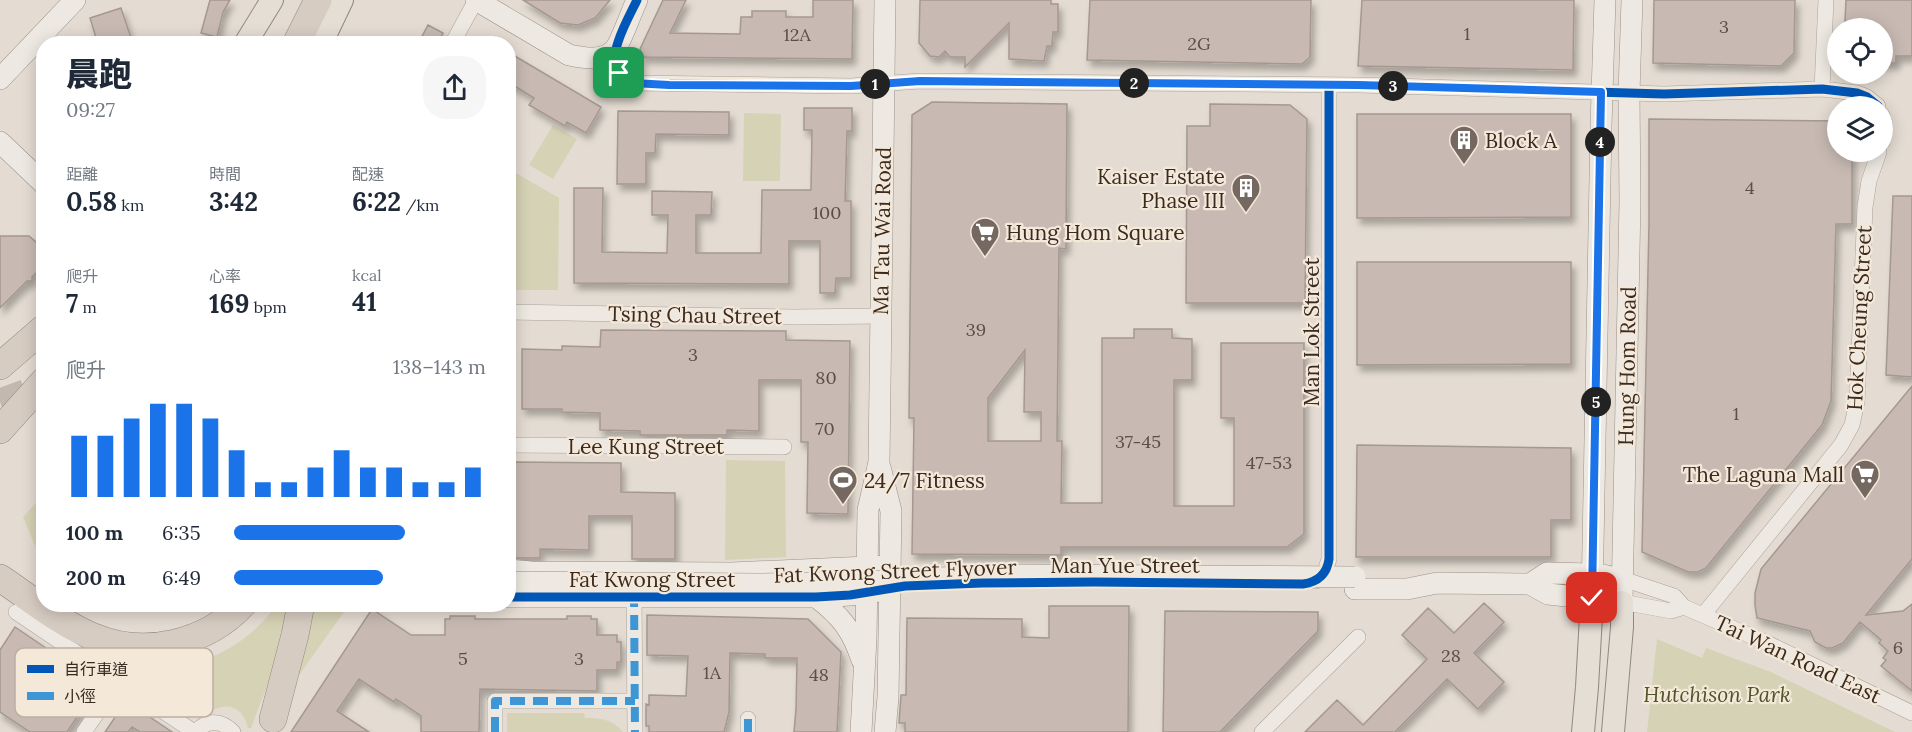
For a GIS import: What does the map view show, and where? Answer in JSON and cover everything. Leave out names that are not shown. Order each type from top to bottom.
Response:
[{"type":"highway","points":[[281,36],[298,6]]},
{"type":"highway","points":[[296,36],[298,6]]},
{"type":"highway","points":[[0,366],[36,335]]},
{"type":"highway","points":[[0,430],[36,390]]},
{"type":"highway","points":[[0,578],[36,602]]},
{"type":"highway","points":[[52,612],[82,632],[107,642],[133,646],[165,645],[197,636],[220,624],[234,612]]},
{"type":"highway","points":[[270,725],[299,612]]},
{"type":"main road","points":[[40,36],[75,0]]},
{"type":"main road","points":[[325,36],[342,0]]},
{"type":"main road","points":[[476,0],[569,55],[585,58],[600,58],[615,50],[637,0]]},
{"type":"main road","name":"Ma Tau Wai Road","points":[[861,732],[865,670],[868,510],[879,462],[885,0]]},
{"type":"main road","name":"Hung Hom Road","points":[[1582,732],[1588,677],[1593,574],[1601,92],[1605,0]]},
{"type":"main road","name":"Hung Hom Road","points":[[1613,732],[1622,627],[1632,0]]},
{"type":"main road","points":[[256,36],[298,6]]},
{"type":"main road","points":[[0,78],[36,41]]},
{"type":"main road","points":[[0,142],[36,176]]},
{"type":"main road","name":"Ma Tau Wai Road","points":[[879,462],[891,511],[888,697],[885,732]]},
{"type":"main road","name":"Fat Kwong Street","points":[[516,571],[732,573],[890,566]]},
{"type":"main road","name":"Fat Kwong Street Flyover","points":[[1530,584],[1547,573],[1593,574],[1623,579]]},
{"type":"main road","name":"Fat Kwong Street Flyover","points":[[516,582],[760,584],[1000,575],[1355,583],[1407,589],[1437,583],[1530,584],[1548,594],[1622,602]]},
{"type":"main road","name":"Fat Kwong Street Flyover","points":[[516,595],[814,594],[1001,584],[1355,583]]},
{"type":"main road","points":[[867,593],[890,589]]},
{"type":"main road","name":"Fat Kwong Street","points":[[516,595],[634,593],[816,597],[867,593]]},
{"type":"main road","points":[[816,597],[837,614],[846,625],[854,638],[865,670]]},
{"type":"street","points":[[456,36],[476,0]]},
{"type":"street","points":[[1822,89],[1826,0]]},
{"type":"street","points":[[615,50],[614,64],[619,73],[633,83],[839,86],[920,81],[1329,85],[1670,94],[1822,89],[1864,96]]},
{"type":"street","name":"Man Lok Street","points":[[1321,577],[1328,566],[1329,559],[1329,85]]},
{"type":"street","name":"Hok Cheung Street","points":[[1703,615],[1841,446],[1852,425],[1857,402],[1865,207],[1869,181],[1876,162]]},
{"type":"street","name":"Tsing Chau Street","points":[[516,312],[794,317],[881,316]]},
{"type":"street","name":"Lee Kung Street","points":[[516,445],[784,447]]},
{"type":"street","name":"Man Yue Street","points":[[890,589],[982,583],[1303,584],[1316,581],[1321,577]]},
{"type":"street","name":"Tai Wan Road East","points":[[1623,579],[1674,596],[1684,607],[1765,642],[1912,713]]},
{"type":"street","points":[[634,593],[635,732]]},
{"type":"street","name":"Tai Wan Road East","points":[[1622,602],[1671,611],[1684,607]]},
{"type":"street","points":[[16,612],[70,648]]},
{"type":"street","points":[[1262,732],[1352,640]]},
{"type":"street","points":[[495,732],[495,701],[634,701]]},
{"type":"street","points":[[84,732],[94,717]]},
{"type":"street","points":[[173,717],[195,732],[203,725],[216,722],[228,726],[233,732]]},
{"type":"green space","points":[[744,113],[781,114],[780,181],[743,181]]},
{"type":"green space","points":[[553,125],[577,139],[553,179],[529,165]]},
{"type":"green space","points":[[516,173],[559,198],[558,290],[516,290]]},
{"type":"green space","points":[[726,460],[785,461],[786,557],[725,560]]},
{"type":"green space","points":[[36,503],[36,548],[23,517]]},
{"type":"green space","points":[[270,612],[288,612],[273,670],[251,728],[248,728],[236,709],[224,707],[213,711],[213,657],[234,646]]},
{"type":"green space","points":[[309,612],[344,612],[292,685]]},
{"type":"green space","name":"Hutchison Park","points":[[1657,639],[1702,658],[1706,648],[1771,672],[1895,732],[1647,732]]},
{"type":"green space","points":[[507,713],[584,713],[585,718],[606,720],[615,724],[623,732],[507,732]]},
{"type":"building","points":[[210,0],[230,0],[223,12],[217,36],[201,33]]},
{"type":"building","points":[[523,0],[610,0],[595,18],[578,25],[560,23]]},
{"type":"building","points":[[663,0],[686,0],[670,33],[740,34],[741,17],[752,17],[752,11],[786,11],[786,17],[813,17],[813,0],[853,0],[852,59],[644,57],[640,49]]},
{"type":"building","points":[[920,0],[1051,0],[1051,4],[1058,4],[1058,32],[1053,32],[1052,46],[1047,46],[1044,61],[1009,59],[1009,23],[965,67],[965,57],[950,57],[945,51],[939,57],[930,56],[919,43]]},
{"type":"building","points":[[1090,0],[1311,0],[1310,57],[1302,64],[1087,60]]},
{"type":"building","points":[[1362,0],[1574,0],[1573,70],[1358,66]]},
{"type":"building","points":[[1654,0],[1795,0],[1794,53],[1781,66],[1653,63]]},
{"type":"building","points":[[1846,0],[1912,0],[1912,56],[1896,56],[1896,63],[1893,63],[1893,18],[1845,18]]},
{"type":"building","points":[[121,8],[130,36],[96,36],[90,18]]},
{"type":"building","points":[[428,25],[443,33],[441,36],[422,36]]},
{"type":"building","points":[[516,57],[601,107],[586,133],[567,122],[565,126],[529,105],[534,98],[516,87]]},
{"type":"building","points":[[932,102],[1067,104],[1066,249],[1059,248],[1057,441],[1062,441],[1061,503],[1102,503],[1102,338],[1134,338],[1134,329],[1172,329],[1172,338],[1192,339],[1192,380],[1174,380],[1174,506],[1234,506],[1234,418],[1221,418],[1221,343],[1304,343],[1304,534],[1287,547],[1061,547],[1061,555],[912,554],[914,418],[909,418],[912,115]],"holes":[[[1025,350],[1024,412],[1041,412],[1041,441],[988,441],[988,398]]]},
{"type":"building","name":"Kaiser Estate Phase III","points":[[1210,104],[1290,105],[1307,119],[1305,303],[1186,303],[1187,126],[1210,126]]},
{"type":"building","points":[[804,108],[852,108],[852,131],[847,131],[845,201],[851,201],[851,278],[836,278],[835,293],[820,293],[820,241],[789,241],[789,284],[574,283],[574,188],[603,188],[602,252],[667,253],[668,215],[652,215],[652,191],[712,192],[711,215],[696,215],[696,253],[761,253],[762,190],[811,190],[812,130],[804,130]]},
{"type":"building","points":[[618,111],[729,112],[729,135],[656,134],[655,153],[646,153],[646,184],[617,184]]},
{"type":"building","name":"Block A","points":[[1357,114],[1571,114],[1571,217],[1357,218]]},
{"type":"building","points":[[1649,119],[1827,121],[1827,162],[1852,162],[1852,224],[1836,224],[1831,401],[1822,425],[1706,568],[1698,572],[1688,572],[1642,552]]},
{"type":"building","points":[[1893,196],[1912,196],[1912,377],[1886,375]]},
{"type":"building","points":[[0,236],[29,236],[36,242],[36,273],[32,281],[27,281],[0,308]]},
{"type":"building","points":[[1357,262],[1571,262],[1571,364],[1357,365]]},
{"type":"building","points":[[601,330],[786,331],[786,340],[850,341],[848,514],[807,513],[808,442],[801,442],[801,380],[759,380],[759,431],[727,430],[727,435],[640,435],[640,431],[600,430],[600,413],[562,412],[562,409],[522,409],[522,349],[562,350],[562,346],[600,347]]},
{"type":"building","name":"The Laguna Mall","points":[[1912,386],[1912,559],[1866,615],[1903,611],[1912,604],[1912,691],[1881,666],[1886,660],[1883,658],[1888,651],[1879,643],[1881,640],[1860,622],[1843,643],[1826,648],[1815,642],[1810,631],[1757,618],[1755,593],[1761,569]]},
{"type":"building","points":[[1357,445],[1571,448],[1571,520],[1551,520],[1551,557],[1356,557]]},
{"type":"building","points":[[516,462],[621,463],[621,492],[675,493],[675,559],[632,559],[632,516],[589,516],[589,550],[540,549],[540,558],[516,558]]},
{"type":"building","points":[[1484,603],[1504,622],[1474,653],[1504,682],[1478,709],[1447,679],[1395,732],[1305,732],[1337,700],[1363,725],[1427,659],[1402,635],[1428,608],[1454,633]]},
{"type":"building","points":[[1049,606],[1129,606],[1128,732],[905,732],[905,723],[899,723],[901,695],[906,695],[907,618],[1022,619],[1022,637],[1049,638]]},
{"type":"building","points":[[1165,611],[1318,612],[1318,631],[1220,732],[1163,732]]},
{"type":"building","points":[[370,612],[376,612],[411,635],[445,635],[445,619],[450,619],[450,616],[475,616],[475,619],[567,619],[567,616],[591,616],[591,619],[597,619],[597,635],[617,635],[617,642],[621,642],[621,662],[617,662],[617,670],[597,670],[597,691],[480,689],[479,732],[421,732],[421,716],[396,699],[394,702],[359,679],[337,711],[369,732],[291,732]]},
{"type":"building","points":[[647,615],[808,619],[841,652],[837,732],[794,732],[797,658],[765,658],[765,654],[730,653],[729,712],[724,732],[649,732],[649,726],[646,726],[646,704],[649,705],[649,695],[686,696],[688,656],[647,655]]},
{"type":"building","points":[[15,627],[46,648],[15,648],[15,717],[77,717],[67,732],[30,732],[0,712],[0,650]]},
{"type":"building","points":[[115,717],[150,717],[172,732],[140,732],[132,727],[128,732],[105,732]]},
{"type":"tunnel","points":[[0,402],[36,389]]},
{"type":"marked path","points":[[634,592],[635,732]]},
{"type":"marked path","points":[[495,732],[495,701],[635,701]]},
{"type":"marked path","points":[[748,719],[748,732]]},
{"type":"cycle path","points":[[637,0],[620,36],[615,56],[618,72],[633,83],[851,86],[920,81],[1358,85],[1664,94],[1822,89],[1864,96]]},
{"type":"cycle path","points":[[516,597],[816,597],[850,595],[905,586],[982,583],[1303,584],[1317,579],[1324,573],[1329,559],[1329,85]]},
{"type":"place","name":"Block A","points":[[1464,166]]},
{"type":"place","name":"Kaiser Estate Phase III","points":[[1246,214]]},
{"type":"place","name":"Hung Hom Square","points":[[985,258]]},
{"type":"place","name":"The Laguna Mall","points":[[1865,500]]},
{"type":"place","name":"24/7 Fitness","points":[[843,506]]},
{"type":"route","points":[[619,73],[633,83],[669,85],[851,86],[920,81],[1358,85],[1601,92],[1592,598]]}]
